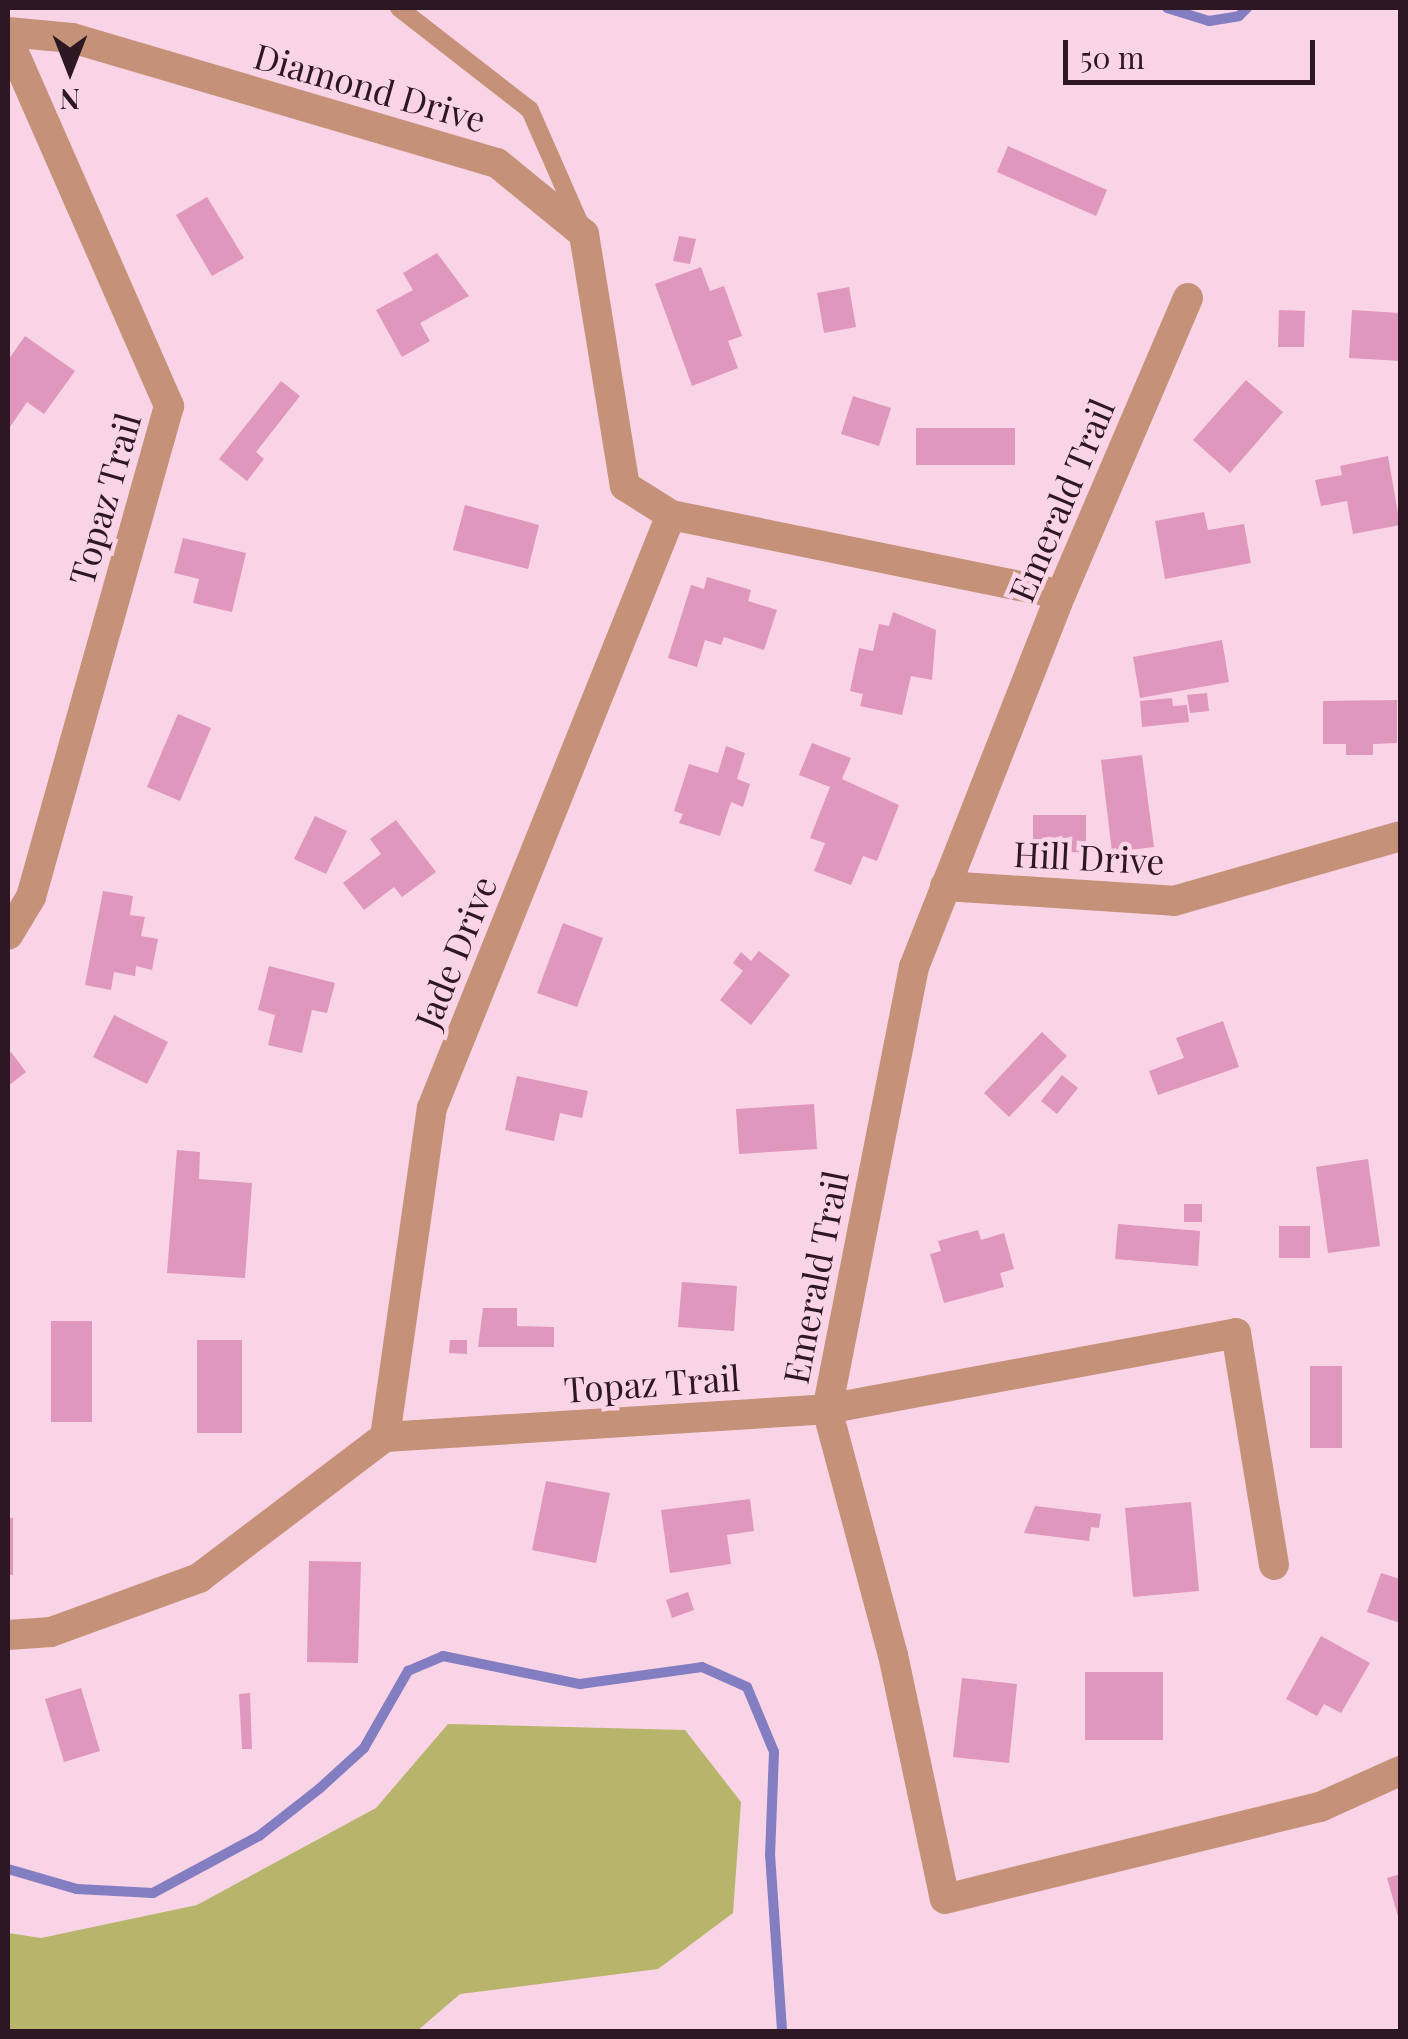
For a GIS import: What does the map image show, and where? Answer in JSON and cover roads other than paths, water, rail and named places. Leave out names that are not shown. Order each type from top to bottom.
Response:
[{"type":"street","name":"Diamond Drive","points":[[8,35],[72,38],[498,163],[584,234]]},
{"type":"street","name":"Topaz Trail","points":[[8,35],[169,406],[32,897],[8,935]]},
{"type":"street","points":[[584,234],[625,486],[670,515],[1062,594]]},
{"type":"street","name":"Emerald Trail","points":[[1188,298],[1062,594],[914,968],[827,1410],[892,1654],[945,1898],[1320,1806],[1400,1770]]},
{"type":"street","name":"Jade Drive","points":[[385,1438],[432,1108],[670,515]]},
{"type":"street","name":"Hill Drive","points":[[946,886],[1174,901],[1400,836]]},
{"type":"street","name":"Topaz Trail","points":[[385,1438],[827,1410],[1236,1333],[1274,1565]]},
{"type":"street","points":[[8,1635],[51,1632],[198,1578],[385,1438]]},
{"type":"lane","points":[[399,8],[530,110],[584,234]]},
{"type":"waterway","points":[[1167,8],[1209,21],[1239,16],[1247,8]]},
{"type":"waterway","points":[[8,1869],[77,1889],[153,1893],[259,1836],[319,1789],[364,1748],[408,1671],[443,1656],[580,1684],[702,1667],[747,1687],[774,1752],[770,1854],[782,2032]]}]
